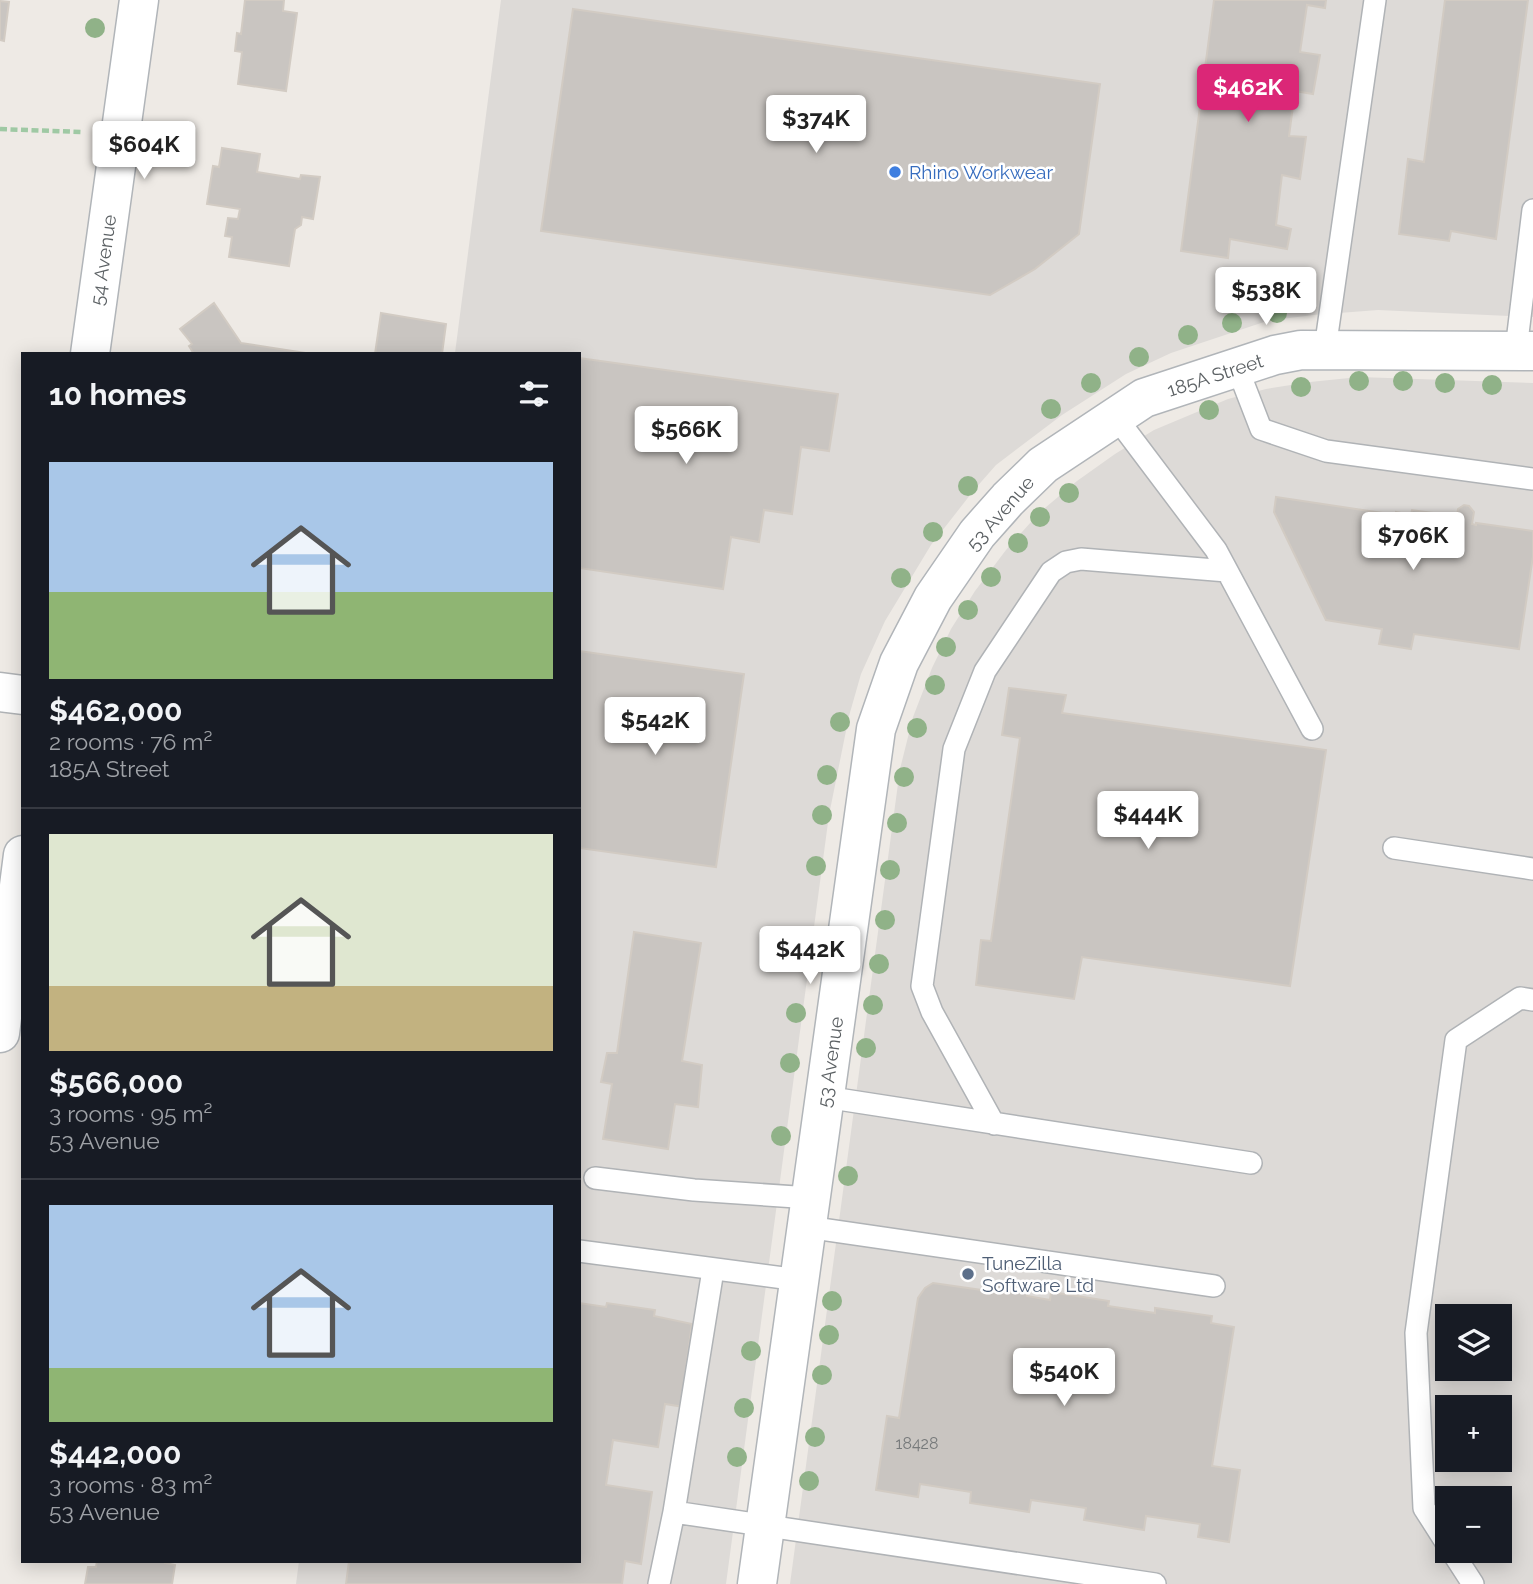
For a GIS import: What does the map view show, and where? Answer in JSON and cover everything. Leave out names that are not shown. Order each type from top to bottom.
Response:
[{"type":"street","name":"54 Avenue","points":[[90,352],[139,0]]},
{"type":"street","name":"185A Street","points":[[1043,466],[1144,398],[1237,367],[1301,350],[1525,350]]},
{"type":"street","name":"53 Avenue","points":[[757,1584],[876,729],[899,663],[933,598],[977,534],[1008,499],[1043,466]]},
{"type":"street","points":[[0,692],[21,695]]},
{"type":"street","points":[[0,1033],[21,870]]},
{"type":"lane","points":[[1325,349],[1376,0]]},
{"type":"lane","points":[[1525,350],[1533,210]]},
{"type":"lane","points":[[1237,367],[1261,429],[1326,451],[1533,479]]},
{"type":"lane","points":[[1115,416],[1216,550],[1312,729]]},
{"type":"lane","points":[[993,1124],[932,1012],[922,986],[954,749],[985,671],[1051,572],[1066,562],[1081,559],[1227,571]]},
{"type":"lane","points":[[1394,848],[1533,869]]},
{"type":"lane","points":[[1435,1525],[1424,1508],[1416,1333],[1456,1040],[1520,998],[1533,1000]]},
{"type":"lane","points":[[825,1097],[1251,1163]]},
{"type":"lane","points":[[596,1178],[694,1190],[1214,1286]]},
{"type":"lane","points":[[581,1251],[799,1280]]},
{"type":"lane","points":[[659,1584],[674,1512],[713,1270]]},
{"type":"lane","points":[[674,1512],[1155,1584]]},
{"type":"lane","points":[[1459,1563],[1473,1584]]},
{"type":"path","points":[[0,129],[82,132]]},
{"type":"shaded area","points":[[501,0],[1533,0],[1533,317],[1378,310],[1267,321],[1171,353],[1126,374],[1062,415],[996,465],[931,545],[885,621],[861,674],[849,716],[829,815],[726,1584],[296,1584],[299,1563],[581,1563],[581,352],[455,352]]},
{"type":"shaded area","points":[[1359,377],[1533,383],[1533,1584],[790,1584],[900,769],[913,717],[932,668],[951,629],[1006,550],[1039,513],[1077,481],[1154,430],[1228,399],[1266,389]]},
{"type":"building","points":[[245,0],[284,0],[283,11],[297,13],[286,91],[238,84],[242,52],[235,51],[237,33],[241,34]]},
{"type":"building","points":[[1214,0],[1326,0],[1325,8],[1307,5],[1300,52],[1320,55],[1313,94],[1295,91],[1289,136],[1306,137],[1300,179],[1282,175],[1276,225],[1291,229],[1287,249],[1230,239],[1228,258],[1181,251]]},
{"type":"building","points":[[1445,0],[1528,0],[1496,239],[1451,231],[1449,241],[1399,234],[1408,159],[1424,162]]},
{"type":"building","points":[[0,1],[9,2],[4,41],[0,40]]},
{"type":"building","points":[[573,9],[1100,84],[1079,234],[1035,269],[990,295],[541,231]]},
{"type":"building","points":[[222,148],[260,154],[257,172],[300,179],[301,175],[320,177],[313,219],[302,217],[301,225],[295,229],[289,266],[229,257],[232,237],[225,236],[228,218],[238,219],[240,209],[207,204],[213,166],[219,167]]},
{"type":"building","points":[[214,303],[241,343],[299,352],[193,352],[189,346],[192,344],[180,329]]},
{"type":"building","points":[[381,313],[446,324],[442,352],[375,352]]},
{"type":"building","points":[[581,358],[838,394],[829,451],[801,447],[792,514],[764,510],[759,542],[731,537],[723,589],[581,568]]},
{"type":"building","points":[[1276,497],[1396,515],[1396,512],[1411,515],[1412,510],[1441,514],[1440,520],[1456,522],[1458,509],[1464,505],[1474,512],[1472,524],[1533,531],[1533,556],[1519,649],[1414,634],[1411,649],[1379,644],[1382,629],[1326,620],[1274,512]]},
{"type":"building","points":[[581,651],[744,674],[716,867],[581,848]]},
{"type":"building","points":[[1009,688],[1066,695],[1062,713],[1326,750],[1290,986],[1082,957],[1074,999],[976,985],[981,940],[991,941],[1020,738],[1002,735]]},
{"type":"building","points":[[634,932],[701,943],[682,1061],[702,1065],[698,1107],[675,1104],[668,1149],[603,1139],[612,1084],[601,1082],[607,1053],[617,1053]]},
{"type":"building","points":[[933,1283],[996,1292],[997,1284],[1028,1289],[1027,1296],[1050,1300],[1051,1292],[1109,1301],[1108,1306],[1155,1313],[1155,1308],[1212,1316],[1211,1323],[1234,1327],[1212,1466],[1240,1470],[1229,1542],[1198,1537],[1200,1524],[1146,1516],[1144,1530],[1084,1520],[1086,1508],[1031,1500],[1029,1512],[970,1503],[971,1492],[920,1484],[918,1497],[876,1490],[887,1416],[899,1418],[918,1298],[925,1288]]},
{"type":"building","points":[[581,1303],[606,1307],[607,1303],[655,1310],[654,1316],[692,1324],[685,1374],[689,1375],[684,1407],[665,1404],[658,1447],[613,1440],[606,1485],[652,1492],[641,1564],[625,1561],[622,1584],[346,1584],[349,1563],[581,1563]]},
{"type":"building","points":[[97,1563],[175,1565],[172,1584],[85,1584],[88,1567],[96,1567]]},
{"type":"place","name":"Rhino Workwear","points":[[895,172]]},
{"type":"place","name":"TuneZilla Software Ltd","points":[[968,1274]]}]
